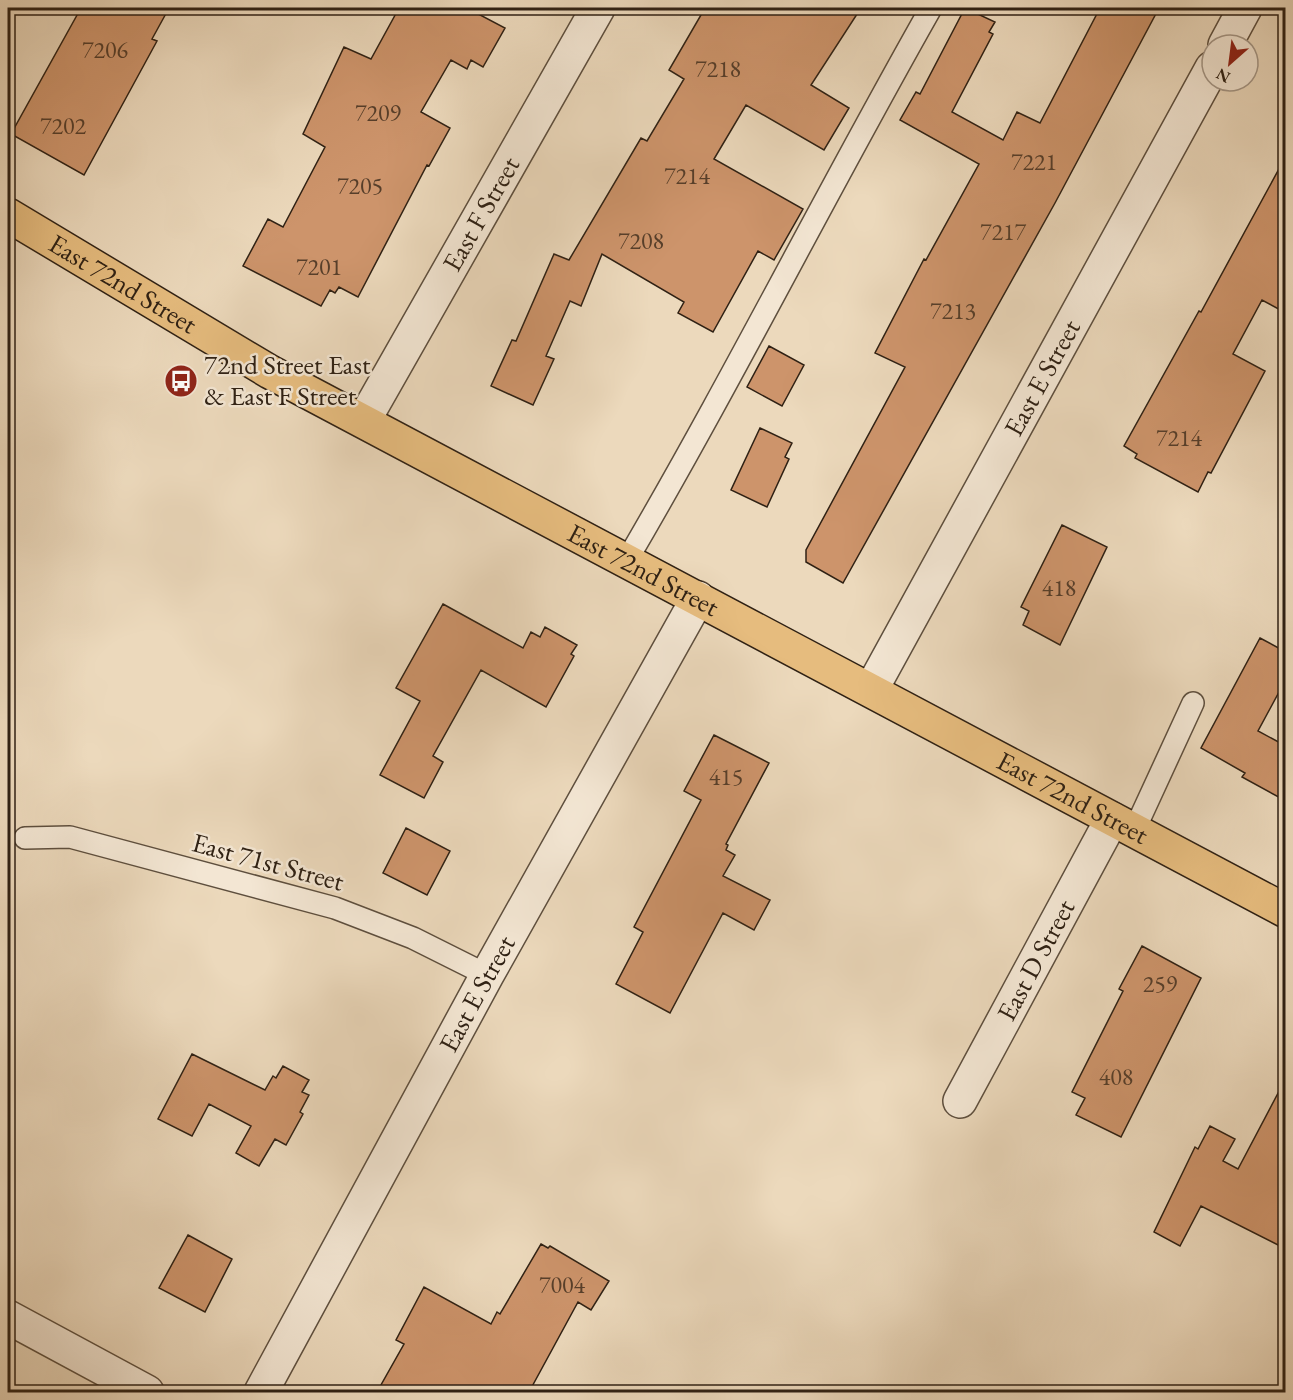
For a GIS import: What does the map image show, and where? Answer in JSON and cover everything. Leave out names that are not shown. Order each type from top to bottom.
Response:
[{"type":"main road","name":"East 72nd Street","points":[[8,215],[270,372],[1286,911]]},
{"type":"street","name":"East F Street","points":[[364,420],[598,8]]},
{"type":"street","points":[[1231,33],[1245,8]]},
{"type":"street","name":"East E Street","points":[[871,690],[1200,90]]},
{"type":"street","name":"East E Street","points":[[261,1392],[487,975],[698,598]]},
{"type":"street","name":"East D Street","points":[[960,1101],[1123,825]]},
{"type":"street","points":[[8,1317],[147,1392]]},
{"type":"lane","points":[[627,560],[676,477],[841,167],[931,8]]},
{"type":"lane","points":[[1123,825],[1193,703]]},
{"type":"lane","name":"East 71st Street","points":[[25,838],[70,837],[335,908],[413,938],[487,975]]},
{"type":"building","points":[[81,8],[169,8],[152,39],[157,41],[84,175],[11,134]]},
{"type":"building","points":[[399,8],[467,8],[505,28],[483,67],[471,60],[467,69],[451,60],[421,112],[450,128],[429,166],[427,165],[358,297],[339,287],[335,293],[330,290],[321,306],[243,266],[268,219],[283,227],[325,147],[303,134],[344,47],[371,59]]},
{"type":"building","points":[[705,8],[861,8],[811,85],[849,108],[824,150],[746,105],[714,159],[803,209],[774,260],[758,251],[713,332],[678,313],[684,302],[602,254],[581,306],[570,301],[546,356],[554,359],[533,405],[491,386],[512,340],[516,341],[554,254],[569,260],[641,138],[647,141],[684,79],[669,70]]},
{"type":"building","points":[[965,8],[995,22],[989,32],[993,34],[952,112],[1003,140],[1017,112],[1040,123],[1100,8],[1159,8],[1055,203],[843,583],[806,562],[806,550],[905,367],[875,353],[924,259],[926,260],[979,164],[900,120],[916,92],[920,94]]},
{"type":"building","points":[[1286,156],[1286,313],[1262,300],[1233,354],[1265,371],[1211,473],[1208,472],[1198,492],[1135,458],[1137,454],[1124,446],[1199,311],[1201,312]]},
{"type":"building","points":[[769,346],[804,365],[782,406],[747,387]]},
{"type":"building","points":[[760,428],[792,443],[785,457],[789,459],[767,507],[731,490]]},
{"type":"building","points":[[1062,525],[1107,547],[1060,645],[1023,625],[1029,611],[1021,607]]},
{"type":"building","points":[[443,604],[523,648],[531,632],[540,637],[545,627],[577,645],[571,654],[574,656],[546,707],[481,670],[433,756],[443,762],[424,798],[380,775],[420,701],[396,688]]},
{"type":"building","points":[[1260,638],[1286,652],[1286,679],[1258,731],[1286,746],[1286,801],[1242,777],[1245,773],[1201,748]]},
{"type":"building","points":[[714,735],[769,763],[726,844],[728,845],[726,850],[735,855],[723,876],[770,900],[754,930],[723,913],[670,1013],[616,984],[643,932],[634,927],[701,800],[684,791]]},
{"type":"building","points":[[406,828],[450,851],[427,895],[383,873]]},
{"type":"building","points":[[1142,946],[1201,978],[1121,1137],[1076,1115],[1085,1098],[1072,1092],[1123,991],[1119,989]]},
{"type":"building","points":[[192,1054],[265,1090],[273,1076],[276,1078],[283,1066],[309,1080],[302,1092],[309,1095],[300,1112],[303,1114],[286,1145],[275,1139],[259,1166],[236,1153],[251,1126],[209,1104],[192,1136],[158,1119]]},
{"type":"building","points":[[1286,1078],[1286,1249],[1201,1206],[1180,1246],[1154,1232],[1195,1147],[1198,1149],[1210,1126],[1235,1139],[1223,1161],[1238,1169]]},
{"type":"building","points":[[188,1235],[232,1259],[205,1312],[159,1288]]},
{"type":"building","points":[[541,1244],[548,1248],[550,1246],[609,1281],[591,1310],[578,1302],[529,1392],[377,1392],[404,1344],[396,1340],[424,1287],[491,1324],[497,1312],[500,1314]]},
{"type":"place","name":"72nd Street East & East F Street","points":[[181,381]]}]
